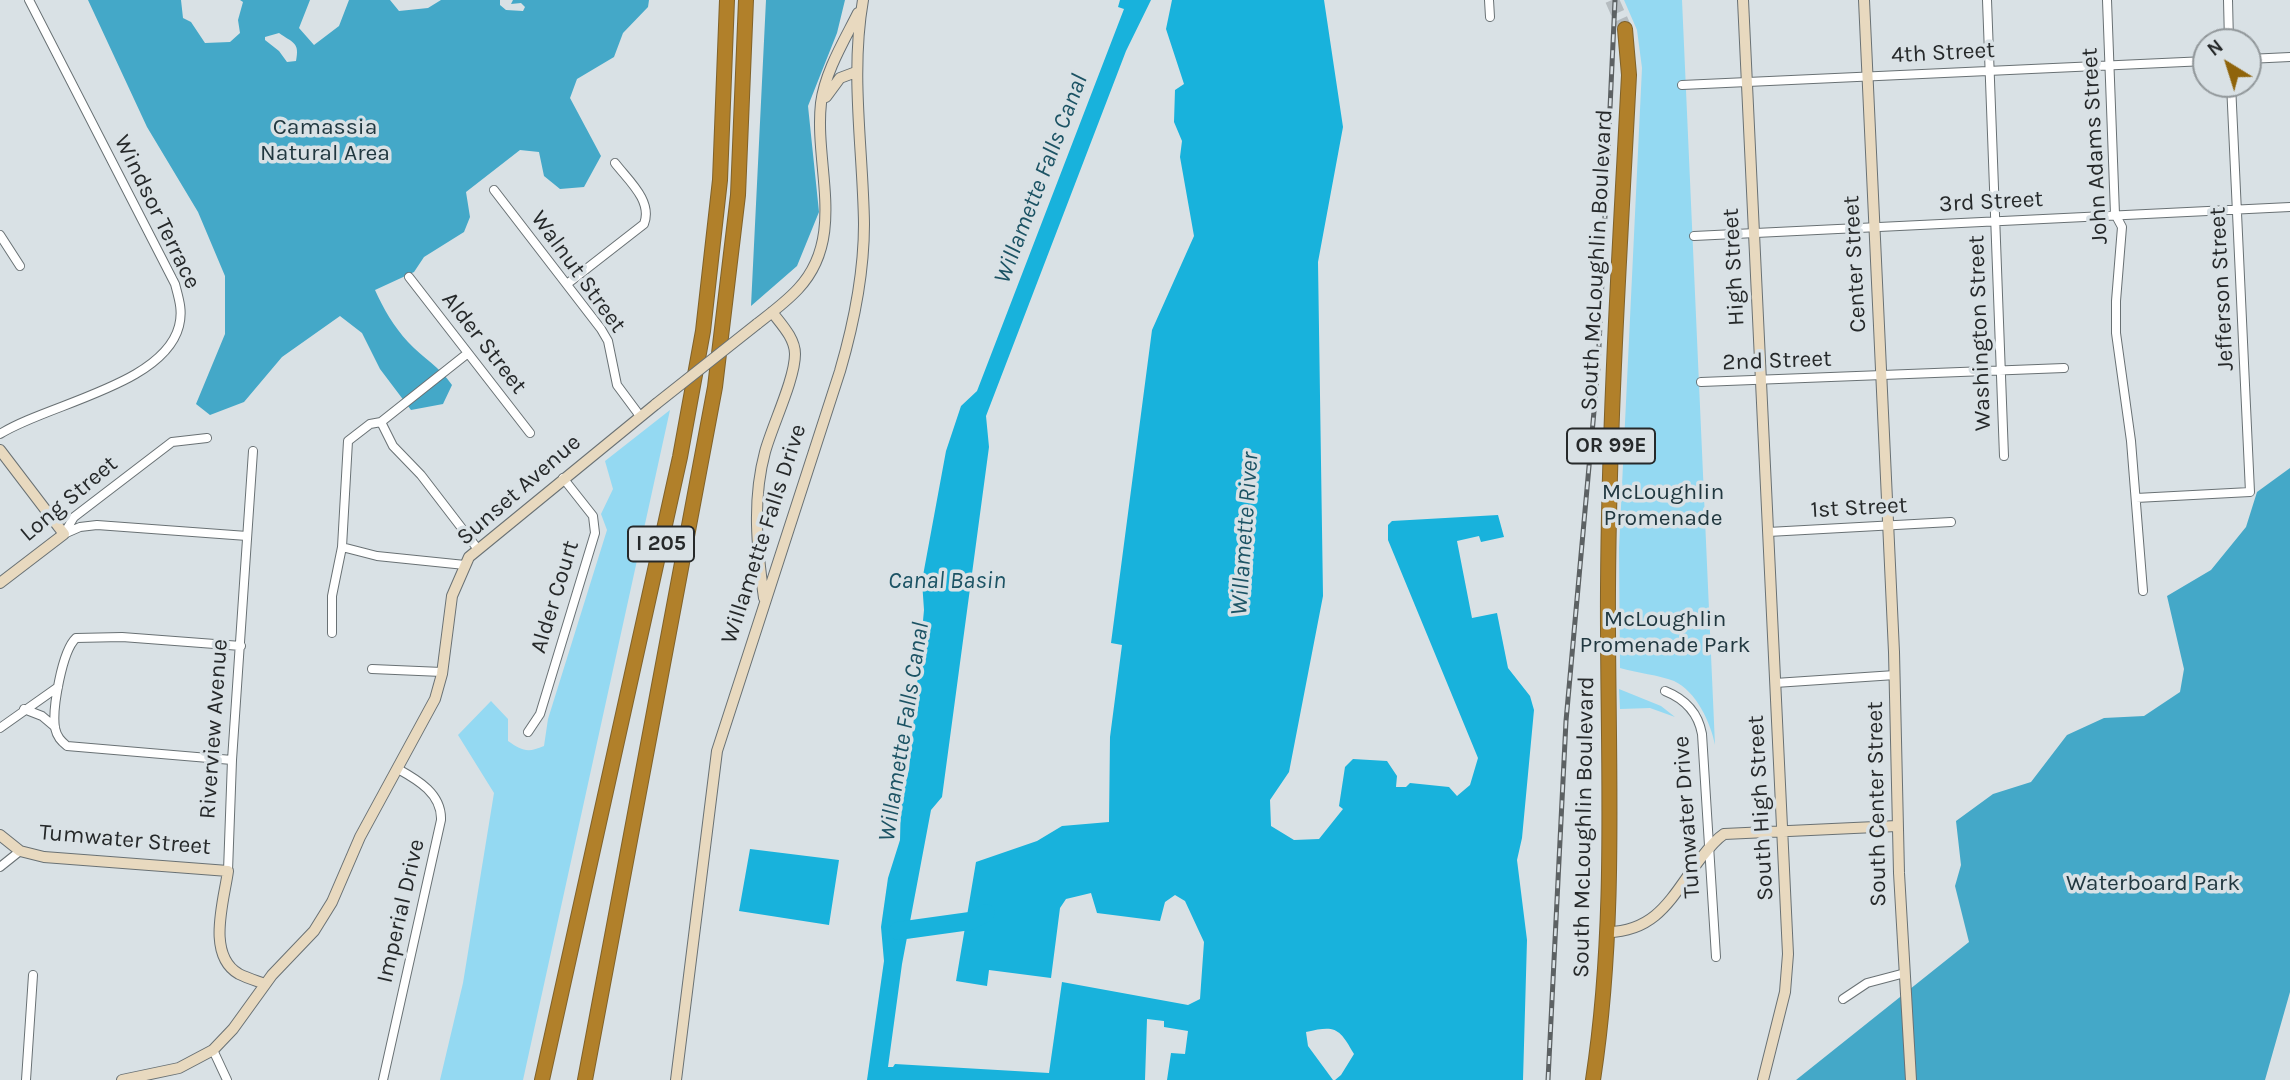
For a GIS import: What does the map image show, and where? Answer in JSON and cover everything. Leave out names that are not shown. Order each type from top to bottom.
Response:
[{"type":"highway","name":"I 205","points":[[542,1080],[680,457],[703,331],[720,180],[727,0]]},
{"type":"highway","name":"I 205","points":[[584,1080],[686,556],[715,387],[738,195],[746,0]]},
{"type":"highway","name":"South McLoughlin Boulevard","points":[[1593,1080],[1608,932],[1609,516],[1629,75],[1625,29]]},
{"type":"street","name":"Windsor Terrace","points":[[0,434],[149,365],[170,345],[178,329],[181,308],[176,284],[29,0]]},
{"type":"street","points":[[1489,0],[1490,17]]},
{"type":"street","name":"High Street","points":[[1743,0],[1768,532]]},
{"type":"street","name":"Center Street","points":[[1864,0],[1888,526]]},
{"type":"street","name":"Washington Street","points":[[1986,0],[2004,456]]},
{"type":"street","name":"John Adams Street","points":[[2107,0],[2115,215],[2122,227],[2116,333],[2136,498],[2143,590]]},
{"type":"street","points":[[2228,0],[2229,28]]},
{"type":"street","name":"Willamette Falls Drive","points":[[676,1080],[713,772],[726,718],[854,318],[864,225],[856,72],[862,2]]},
{"type":"street","name":"Sunset Avenue","points":[[122,1080],[179,1068],[213,1050],[233,1030],[265,984],[321,921],[360,837],[435,699],[442,672],[449,609],[465,565],[477,548],[772,312],[798,289],[811,273],[824,240],[821,105],[829,76],[862,2]]},
{"type":"street","points":[[2262,58],[2290,57]]},
{"type":"street","name":"4th Street","points":[[1682,85],[2192,62]]},
{"type":"street","points":[[821,105],[839,78],[856,72]]},
{"type":"street","name":"Jefferson Street","points":[[2136,498],[2250,492],[2232,98]]},
{"type":"street","points":[[567,284],[644,224],[646,203],[615,163]]},
{"type":"street","name":"Walnut Street","points":[[494,190],[608,341],[617,384],[640,416]]},
{"type":"street","name":"3rd Street","points":[[1694,236],[2290,207]]},
{"type":"street","points":[[0,235],[20,266]]},
{"type":"street","name":"Alder Street","points":[[409,277],[530,433]]},
{"type":"street","points":[[764,600],[757,532],[757,491],[765,452],[795,353],[791,340],[772,312]]},
{"type":"street","points":[[332,633],[332,596],[342,547],[348,441],[370,424],[381,422],[467,353]]},
{"type":"street","name":"2nd Street","points":[[1701,382],[2064,368]]},
{"type":"street","points":[[381,422],[393,446],[421,475],[477,548]]},
{"type":"street","name":"Long Street","points":[[0,583],[64,534],[74,517],[172,442],[206,438]]},
{"type":"street","points":[[0,450],[64,534],[80,527],[97,526],[247,536]]},
{"type":"street","name":"Riverview Avenue","points":[[253,451],[232,760],[228,871],[219,948],[228,965],[238,973],[265,984]]},
{"type":"street","name":"Alder Court","points":[[528,732],[540,714],[595,533],[595,520],[563,478]]},
{"type":"street","name":"1st Street","points":[[1768,532],[1951,522]]},
{"type":"street","name":"South Center Street","points":[[1888,526],[1895,675],[1897,826],[1911,1080]]},
{"type":"street","name":"South High Street","points":[[1763,1080],[1788,969],[1768,532]]},
{"type":"street","points":[[342,547],[377,556],[465,565]]},
{"type":"street","points":[[232,760],[67,747],[59,740],[55,727],[58,687],[72,640],[79,636],[241,646]]},
{"type":"street","points":[[372,669],[442,672]]},
{"type":"street","points":[[1775,683],[1895,675]]},
{"type":"street","points":[[0,728],[58,687]]},
{"type":"street","name":"Tumwater Drive","points":[[1665,691],[1682,700],[1700,725],[1711,845],[1716,957]]},
{"type":"street","points":[[24,709],[42,716],[55,727]]},
{"type":"street","name":"Imperial Drive","points":[[383,1080],[441,820],[439,806],[432,794],[398,769]]},
{"type":"street","points":[[1608,932],[1628,931],[1650,921],[1711,845],[1727,834],[1897,826]]},
{"type":"street","points":[[0,835],[20,851],[0,867]]},
{"type":"street","name":"Tumwater Street","points":[[20,851],[44,857],[228,871]]},
{"type":"street","points":[[1843,999],[1860,986],[1905,973]]},
{"type":"street","points":[[26,1080],[33,975]]},
{"type":"street","points":[[213,1050],[227,1080]]},
{"type":"green space","name":"Camassia Natural Area","points":[[88,0],[181,0],[183,18],[191,22],[205,43],[230,42],[240,33],[238,20],[243,2],[240,0],[310,0],[299,28],[314,45],[339,26],[349,0],[390,0],[399,11],[428,8],[441,0],[500,0],[500,5],[506,10],[523,11],[525,7],[521,3],[511,4],[513,0],[649,0],[648,7],[623,33],[614,57],[577,79],[570,98],[601,156],[584,187],[560,189],[544,176],[539,152],[520,150],[466,192],[470,217],[464,232],[424,257],[414,272],[375,290],[403,336],[452,385],[443,404],[411,410],[380,369],[362,333],[340,316],[282,357],[244,402],[210,415],[196,404],[225,334],[225,276],[198,212],[147,127]],"holes":[[[279,33],[296,46],[296,61],[287,62],[279,51],[265,40],[265,37]]]},
{"type":"green space","points":[[766,0],[845,0],[837,33],[808,106],[819,212],[797,266],[751,306]]},
{"type":"green space","name":"McLoughlin Promenade","points":[[1624,0],[1682,0],[1715,745],[1701,708],[1682,686],[1668,679],[1620,668],[1619,548],[1642,68],[1637,30]]},
{"type":"green space","points":[[670,410],[523,1080],[440,1080],[463,983],[494,793],[458,735],[491,701],[508,719],[508,741],[525,750],[544,746],[548,719],[607,530],[601,514],[613,489],[605,461]]},
{"type":"green space","name":"Waterboard Park","points":[[2290,468],[2290,992],[2265,1080],[1796,1080],[1969,942],[1955,886],[1961,865],[1956,821],[1993,794],[2031,782],[2067,735],[2104,718],[2144,716],[2180,692],[2184,669],[2167,596],[2211,570],[2246,527],[2257,492]]},
{"type":"green space","points":[[1619,689],[1661,706],[1675,717],[1650,708],[1620,709]]},
{"type":"water","points":[[1120,0],[1151,0],[1126,51],[986,416],[989,447],[942,797],[931,810],[902,964],[888,1067],[895,1064],[1049,1073],[1062,982],[1188,1005],[1200,999],[1204,942],[1185,901],[1175,895],[1165,902],[1160,921],[1097,913],[1091,893],[1066,899],[1060,908],[1051,978],[989,970],[987,986],[956,981],[976,862],[1037,841],[1062,826],[1109,822],[1110,737],[1122,645],[1111,643],[1152,330],[1194,236],[1180,157],[1182,141],[1174,122],[1175,90],[1184,84],[1166,29],[1172,0],[1324,0],[1343,127],[1318,262],[1323,596],[1289,772],[1270,800],[1271,826],[1294,840],[1319,839],[1343,809],[1339,806],[1345,767],[1353,759],[1387,761],[1397,776],[1396,787],[1406,787],[1410,783],[1449,787],[1457,796],[1470,785],[1478,758],[1388,540],[1388,525],[1392,521],[1498,515],[1504,537],[1481,542],[1479,536],[1457,541],[1472,618],[1497,613],[1508,668],[1530,696],[1534,710],[1522,838],[1517,860],[1527,940],[1523,1080],[1335,1080],[1354,1054],[1340,1034],[1324,1029],[1306,1032],[1308,1046],[1333,1080],[1167,1080],[1171,1053],[1185,1054],[1188,1031],[1164,1027],[1164,1021],[1147,1019],[1145,1080],[867,1080],[884,961],[881,927],[888,878],[900,840],[901,799],[909,770],[924,610],[922,581],[946,451],[961,406],[977,391],[1124,9],[1118,7]]},
{"type":"water","points":[[750,849],[839,860],[829,925],[739,911]]},
{"type":"waterway","points":[[898,931],[970,921],[986,913]]},
{"type":"tunnel","points":[[1612,0],[1625,29]]},
{"type":"railway","points":[[1548,1080],[1566,721],[1598,367],[1615,0]]},
{"type":"water label","name":"Willamette Falls Canal","points":[[1041,179]]},
{"type":"water label","name":"Willamette River","points":[[1245,534]]},
{"type":"water label","name":"Canal Basin","points":[[947,581]]},
{"type":"water label","name":"Willamette Falls Canal","points":[[904,732]]},
{"type":"park label","name":"McLoughlin Promenade Park","points":[[1665,632]]}]
